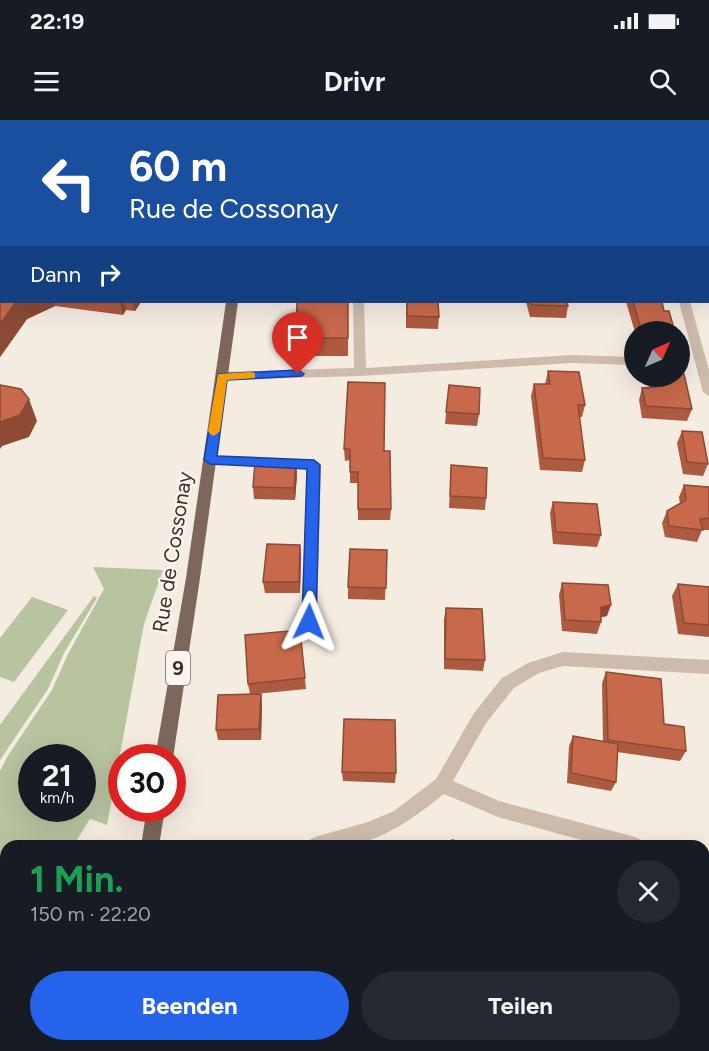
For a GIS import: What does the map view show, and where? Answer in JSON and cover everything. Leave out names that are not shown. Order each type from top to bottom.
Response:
[{"type":"main road","name":"Rue de Cossonay","points":[[166,744],[232,303]]},
{"type":"main road","points":[[151,840],[154,822]]},
{"type":"street","points":[[358,303],[360,372]]},
{"type":"street","points":[[684,303],[709,392]]},
{"type":"street","points":[[222,376],[360,372],[472,363],[572,359],[624,361]]},
{"type":"street","name":"Rue de Cossonay","points":[[210,460],[314,465],[309,622]]},
{"type":"street","points":[[336,840],[370,830],[400,817],[442,785],[480,718],[508,683],[534,668],[563,659],[709,667]]},
{"type":"street","points":[[442,785],[498,809],[613,840]]},
{"type":"green space","points":[[93,567],[163,570],[144,624],[122,744],[108,744],[107,825],[96,821],[96,744],[18,744],[18,822],[88,822],[77,840],[0,840],[0,771],[52,690],[68,654],[104,589]]},
{"type":"green space","points":[[94,596],[97,598],[64,653],[48,689],[0,760],[0,725]]},
{"type":"green space","points":[[32,597],[68,610],[14,682],[0,677],[0,638]]},
{"type":"building","points":[[0,303],[15,303],[0,324]]},
{"type":"building","points":[[297,303],[348,303],[348,338],[296,338]]},
{"type":"building","points":[[407,303],[438,303],[439,317],[407,316]]},
{"type":"building","points":[[531,303],[567,303],[568,306],[532,305]]},
{"type":"building","points":[[633,303],[662,303],[664,311],[669,311],[672,321],[639,321]]},
{"type":"building","points":[[548,371],[579,372],[585,405],[578,405],[585,460],[543,458],[534,384],[550,384]]},
{"type":"building","points":[[348,382],[385,383],[384,451],[390,451],[391,509],[358,509],[358,472],[350,472],[350,449],[344,449]]},
{"type":"building","points":[[0,385],[21,389],[29,399],[20,415],[0,422]]},
{"type":"building","points":[[449,385],[480,388],[479,414],[446,412]]},
{"type":"building","points":[[687,387],[692,409],[646,406],[642,388]]},
{"type":"building","points":[[682,431],[702,432],[708,464],[687,462]]},
{"type":"building","points":[[255,463],[296,463],[294,488],[253,487]]},
{"type":"building","points":[[451,465],[487,468],[486,498],[450,496]]},
{"type":"building","points":[[684,485],[709,487],[709,518],[700,519],[703,530],[669,526],[667,511],[686,500]]},
{"type":"building","points":[[553,502],[597,504],[601,535],[556,532]]},
{"type":"building","points":[[267,544],[300,545],[299,582],[263,582]]},
{"type":"building","points":[[350,549],[387,550],[386,588],[348,587]]},
{"type":"building","points":[[562,583],[608,585],[611,605],[601,607],[601,622],[565,620]]},
{"type":"building","points":[[678,584],[709,587],[709,625],[684,623]]},
{"type":"building","points":[[446,608],[482,609],[485,660],[445,659]]},
{"type":"building","points":[[300,630],[305,678],[248,684],[245,635]]},
{"type":"building","points":[[606,672],[661,679],[664,724],[684,727],[686,751],[608,740]]},
{"type":"building","points":[[261,694],[259,729],[216,730],[218,695]]},
{"type":"building","points":[[344,719],[395,720],[396,773],[342,772]]},
{"type":"building","points":[[573,736],[618,744],[616,782],[571,773]]},
{"type":"slow traffic","points":[[214,431],[222,376],[251,375]]},
{"type":"route","points":[[298,374],[222,376],[210,460],[314,465],[309,622]]}]
